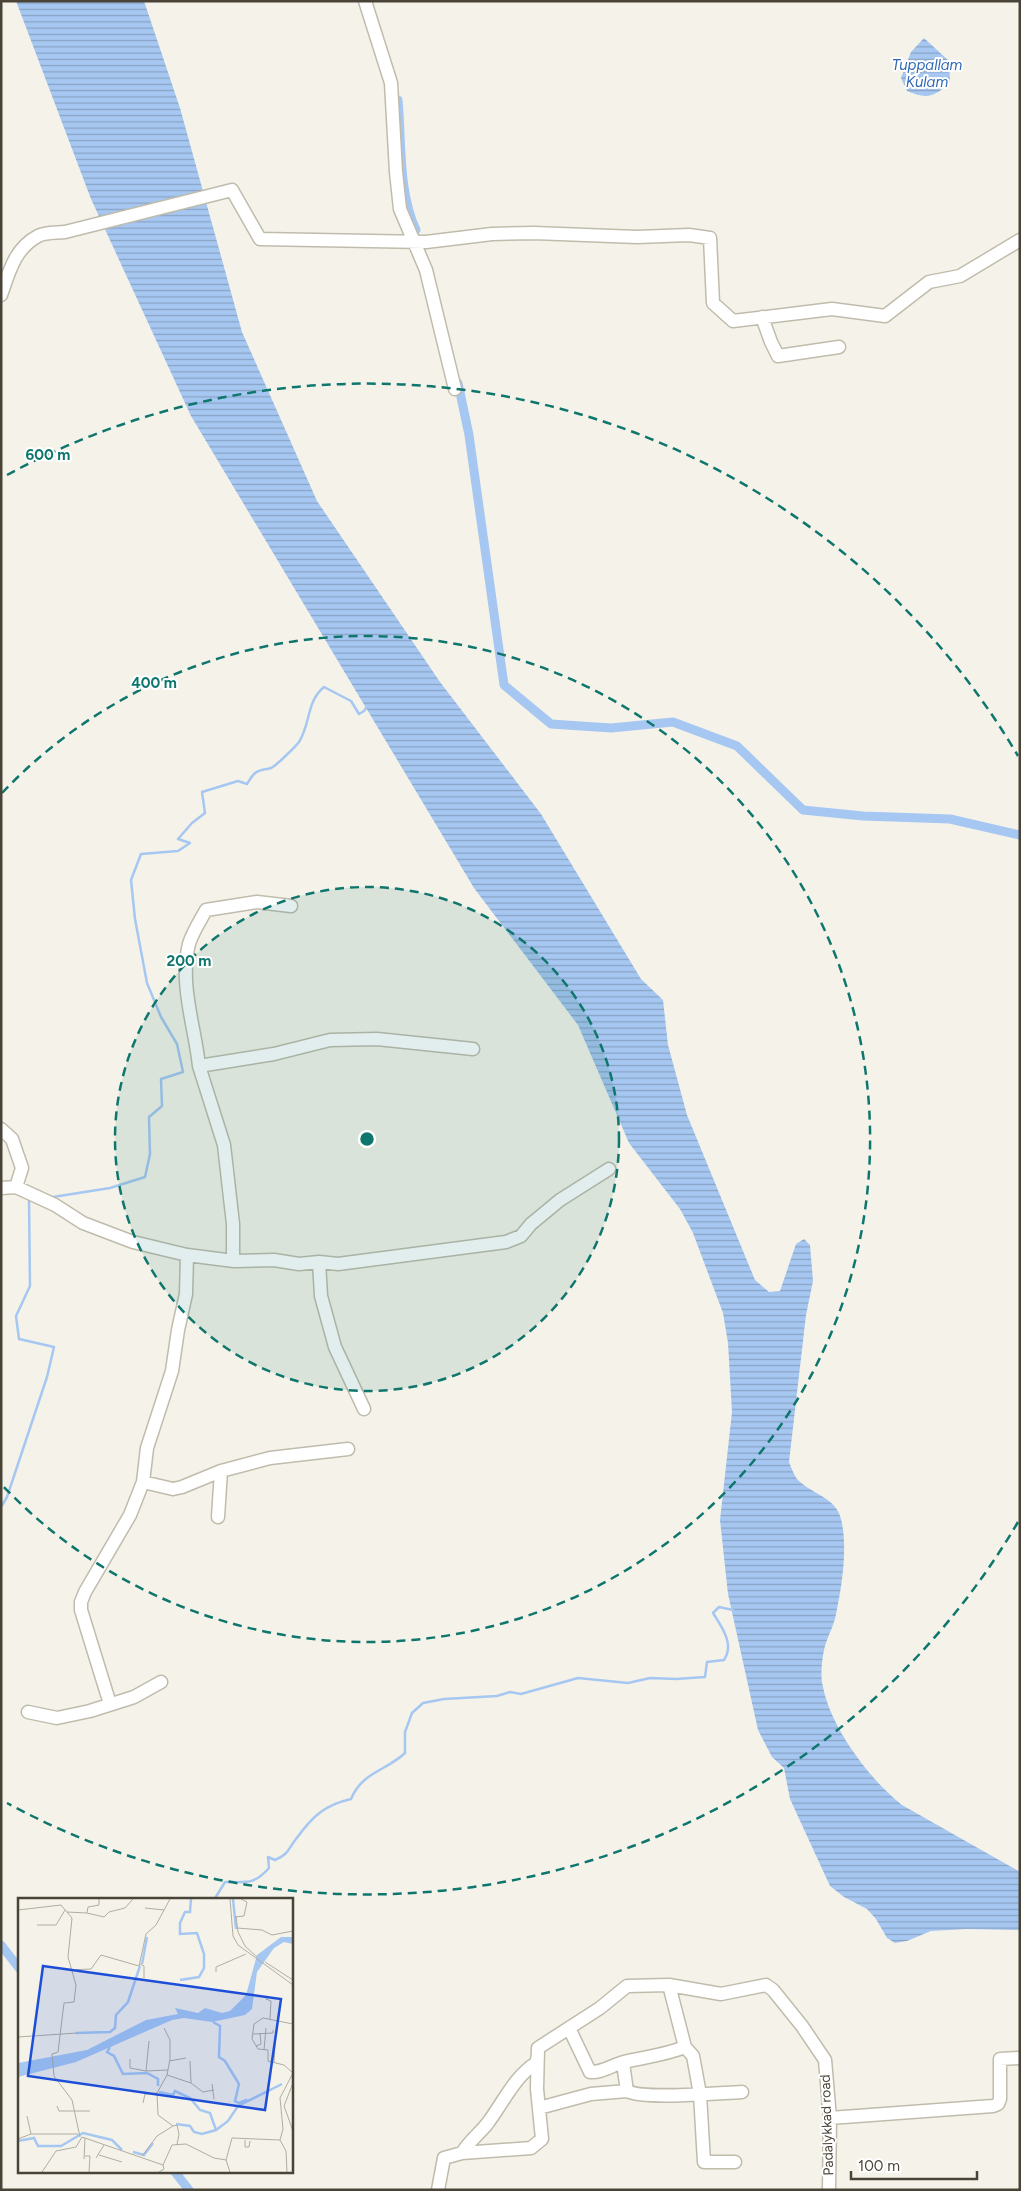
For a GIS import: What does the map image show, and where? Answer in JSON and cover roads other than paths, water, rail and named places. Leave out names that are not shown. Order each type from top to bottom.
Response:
[{"type":"street","points":[[365,1],[391,83],[400,209],[412,242],[426,270],[455,389]]},
{"type":"street","points":[[1,296],[10,267],[21,248],[39,235],[66,232],[232,190],[260,238],[412,242],[492,234],[534,233],[637,237],[689,235],[710,238],[713,303],[733,321],[832,309],[885,316],[929,282],[960,276],[1020,241]]},
{"type":"street","points":[[762,317],[778,356],[839,347]]},
{"type":"street","points":[[233,1261],[234,1224],[224,1145],[200,1066],[187,988],[189,943],[206,910],[257,902],[291,906]]},
{"type":"street","points":[[200,1066],[274,1054],[330,1040],[377,1039],[473,1049]]},
{"type":"street","points":[[1,1129],[12,1139],[22,1168],[16,1187]]},
{"type":"street","points":[[1,1188],[16,1187],[55,1205],[83,1223],[133,1242],[187,1255],[233,1261],[274,1260],[299,1264],[319,1262],[338,1264],[506,1242],[521,1236],[531,1224],[560,1200],[609,1169]]},
{"type":"street","points":[[110,1704],[84,1620],[81,1602],[130,1516],[143,1482],[147,1448],[172,1372],[178,1330],[186,1294],[187,1255]]},
{"type":"street","points":[[319,1262],[321,1296],[336,1347],[364,1409]]},
{"type":"street","points":[[143,1482],[172,1489],[182,1487],[221,1471],[270,1458],[348,1449]]},
{"type":"street","points":[[218,1517],[221,1471]]},
{"type":"street","points":[[28,1712],[57,1718],[134,1697],[161,1682]]},
{"type":"street","points":[[669,1985],[685,2047],[693,2056],[700,2094],[704,2162],[735,2162]]},
{"type":"street","name":"Padalykkad road","points":[[538,2056],[538,2048],[600,2008],[627,1986],[669,1985],[721,1994],[766,1985],[773,1990],[802,2026],[825,2060],[830,2118],[829,2190]]},
{"type":"street","points":[[569,2028],[590,2072],[597,2072],[623,2063],[665,2054],[685,2047]]},
{"type":"street","points":[[438,2190],[444,2158],[462,2153],[531,2148],[542,2139],[539,2108],[538,2056]]},
{"type":"street","points":[[462,2153],[467,2144],[487,2125],[505,2096],[528,2067],[536,2063],[538,2056]]},
{"type":"street","points":[[830,2118],[993,2106],[998,2104],[1000,2099],[1000,2059],[1020,2058]]},
{"type":"street","points":[[623,2063],[627,2091]]},
{"type":"street","points":[[539,2108],[591,2094],[627,2091],[658,2095],[742,2092]]},
{"type":"water","points":[[16,1],[144,1],[180,108],[242,332],[317,501],[440,682],[541,814],[641,979],[663,1000],[668,1045],[687,1115],[755,1280],[769,1292],[780,1291],[796,1244],[804,1239],[810,1245],[813,1281],[806,1315],[789,1462],[797,1479],[834,1506],[841,1519],[843,1530],[844,1554],[840,1591],[835,1618],[825,1645],[822,1663],[822,1683],[827,1703],[843,1736],[865,1767],[877,1782],[902,1805],[1020,1872],[1020,1930],[967,1929],[931,1931],[907,1941],[895,1943],[887,1938],[876,1919],[867,1909],[844,1897],[830,1886],[790,1799],[784,1768],[772,1757],[758,1730],[728,1594],[720,1520],[732,1412],[728,1343],[723,1313],[693,1233],[680,1209],[629,1143],[578,1025],[474,888],[191,416],[91,199]]},
{"type":"water","name":"Tuppallam Kulam","points":[[924,38],[949,61],[950,82],[930,96],[907,91],[901,78],[911,52]]},
{"type":"waterway","points":[[398,100],[403,183],[410,215],[416,230]]},
{"type":"waterway","points":[[458,383],[469,435],[504,685],[551,724],[611,728],[673,722],[737,746],[803,810],[863,816],[950,819],[1020,835]]},
{"type":"waterway","points":[[53,1197],[110,1188],[145,1177],[150,1154],[149,1117],[162,1106],[161,1079],[183,1072],[177,1044],[161,1017],[147,983],[135,919],[131,880],[141,854],[178,851],[190,843],[178,839],[192,823],[205,813],[202,792],[238,781],[247,784],[256,772],[271,768],[281,760],[299,742],[314,699],[324,687],[351,701],[359,714],[368,705]]},
{"type":"waterway","points":[[1,1507],[7,1497],[47,1377],[54,1347],[19,1339],[16,1316],[30,1286],[29,1199]]},
{"type":"waterway","points":[[215,1898],[225,1882],[250,1881],[259,1877],[269,1868],[268,1857],[275,1860],[286,1853],[313,1818],[326,1808],[351,1799],[361,1783],[368,1777],[405,1753],[405,1732],[412,1713],[423,1703],[444,1699],[497,1696],[510,1692],[521,1694],[578,1678],[628,1683],[650,1678],[705,1677],[707,1662],[724,1660],[728,1648],[726,1635],[713,1613],[719,1607],[733,1610]]},
{"type":"waterway","points":[[1,1945],[18,1967]]},
{"type":"waterway","points":[[177,2174],[189,2190]]}]
